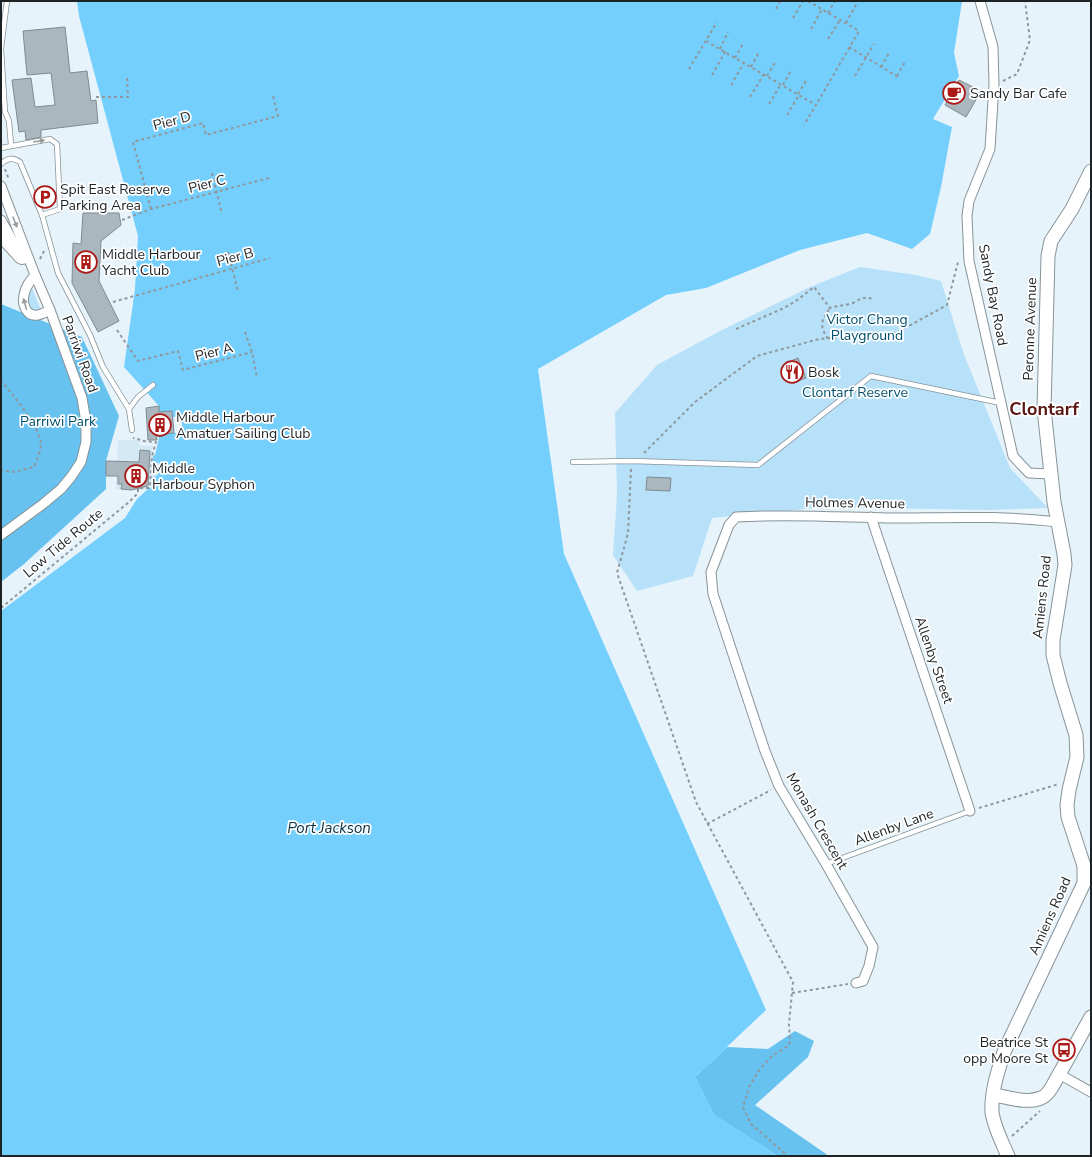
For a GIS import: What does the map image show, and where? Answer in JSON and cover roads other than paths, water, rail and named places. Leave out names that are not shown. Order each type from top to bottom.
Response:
[{"type":"highway","points":[[1,233],[22,256]]},
{"type":"street","name":"Sandy Bay Road","points":[[980,1],[993,47],[994,84],[990,149],[970,201],[967,216],[969,261],[1013,456],[1029,473],[1050,474]]},
{"type":"street","name":"Peronne Avenue","points":[[1057,522],[1050,474],[1044,409],[1048,256],[1051,241],[1072,209],[1091,171]]},
{"type":"street","name":"Parriwi Road","points":[[1,186],[50,310],[82,398],[86,422],[86,442],[81,462],[71,477],[61,489],[43,504],[1,535]]},
{"type":"street","name":"Parriwi Road","points":[[1,220],[22,256],[34,272]]},
{"type":"street","points":[[34,272],[24,296],[25,308],[29,313],[34,315],[39,315],[50,310]]},
{"type":"street","name":"Holmes Avenue","points":[[713,594],[711,572],[729,524],[736,517],[772,515],[871,518],[1030,519],[1057,522]]},
{"type":"street","name":"Allenby Street","points":[[871,518],[970,811]]},
{"type":"street","name":"Amiens Road","points":[[1008,1156],[995,1126],[992,1112],[995,1081],[1004,1052],[1084,883],[1084,866],[1068,817],[1067,805],[1077,757],[1076,735],[1053,655],[1053,640],[1065,566],[1057,522]]},
{"type":"street","name":"Monash Crescent","points":[[713,594],[765,751],[779,786],[826,864],[873,947],[869,966],[863,981],[856,983]]},
{"type":"street","points":[[994,1095],[1027,1100],[1040,1098],[1049,1091],[1091,1017]]},
{"type":"street","points":[[1059,1074],[1091,1092]]},
{"type":"lane","points":[[7,1],[1,48],[5,112],[9,121],[11,145]]},
{"type":"lane","points":[[1,148],[50,139],[57,144],[60,209],[42,215]]},
{"type":"lane","points":[[1,164],[12,158],[20,162],[42,215],[58,273],[90,335],[103,367],[129,409],[132,430]]},
{"type":"lane","points":[[573,462],[758,465],[870,376],[1001,403]]},
{"type":"lane","points":[[129,409],[138,397],[153,385]]},
{"type":"lane","name":"Allenby Lane","points":[[826,864],[970,811]]},
{"type":"water","name":"Port Jackson","points":[[77,1],[962,1],[954,53],[959,76],[933,119],[952,127],[941,187],[930,234],[912,249],[867,233],[800,250],[706,288],[666,295],[538,369],[564,554],[766,1010],[695,1077],[714,1115],[778,1156],[1,1156],[1,611],[125,518],[137,499],[147,490],[156,485],[155,483],[152,483],[153,477],[158,475],[159,463],[153,462],[153,456],[155,455],[159,438],[156,435],[174,433],[172,411],[159,412],[159,406],[124,367],[135,289],[138,236],[79,16]]},
{"type":"place","name":"Sandy Bar Cafe","points":[[954,93]]},
{"type":"place","name":"Spit East Reserve Parking Area","points":[[45,197]]},
{"type":"place","name":"Middle Harbour Yacht Club","points":[[86,262]]},
{"type":"place","name":"Bosk","points":[[792,372]]},
{"type":"place","name":"Middle Harbour Amatuer Sailing Club","points":[[160,425]]},
{"type":"place","name":"Middle Harbour Syphon","points":[[136,476]]},
{"type":"place","name":"Beatrice St opp Moore St","points":[[1064,1050]]},
{"type":"district","name":"Clontarf","points":[[1044,409]]},
{"type":"park label","name":"Victor Chang Playground","points":[[867,328]]},
{"type":"park label","name":"Clontarf Reserve","points":[[855,392]]},
{"type":"park label","name":"Parriwi Park","points":[[58,421]]}]
